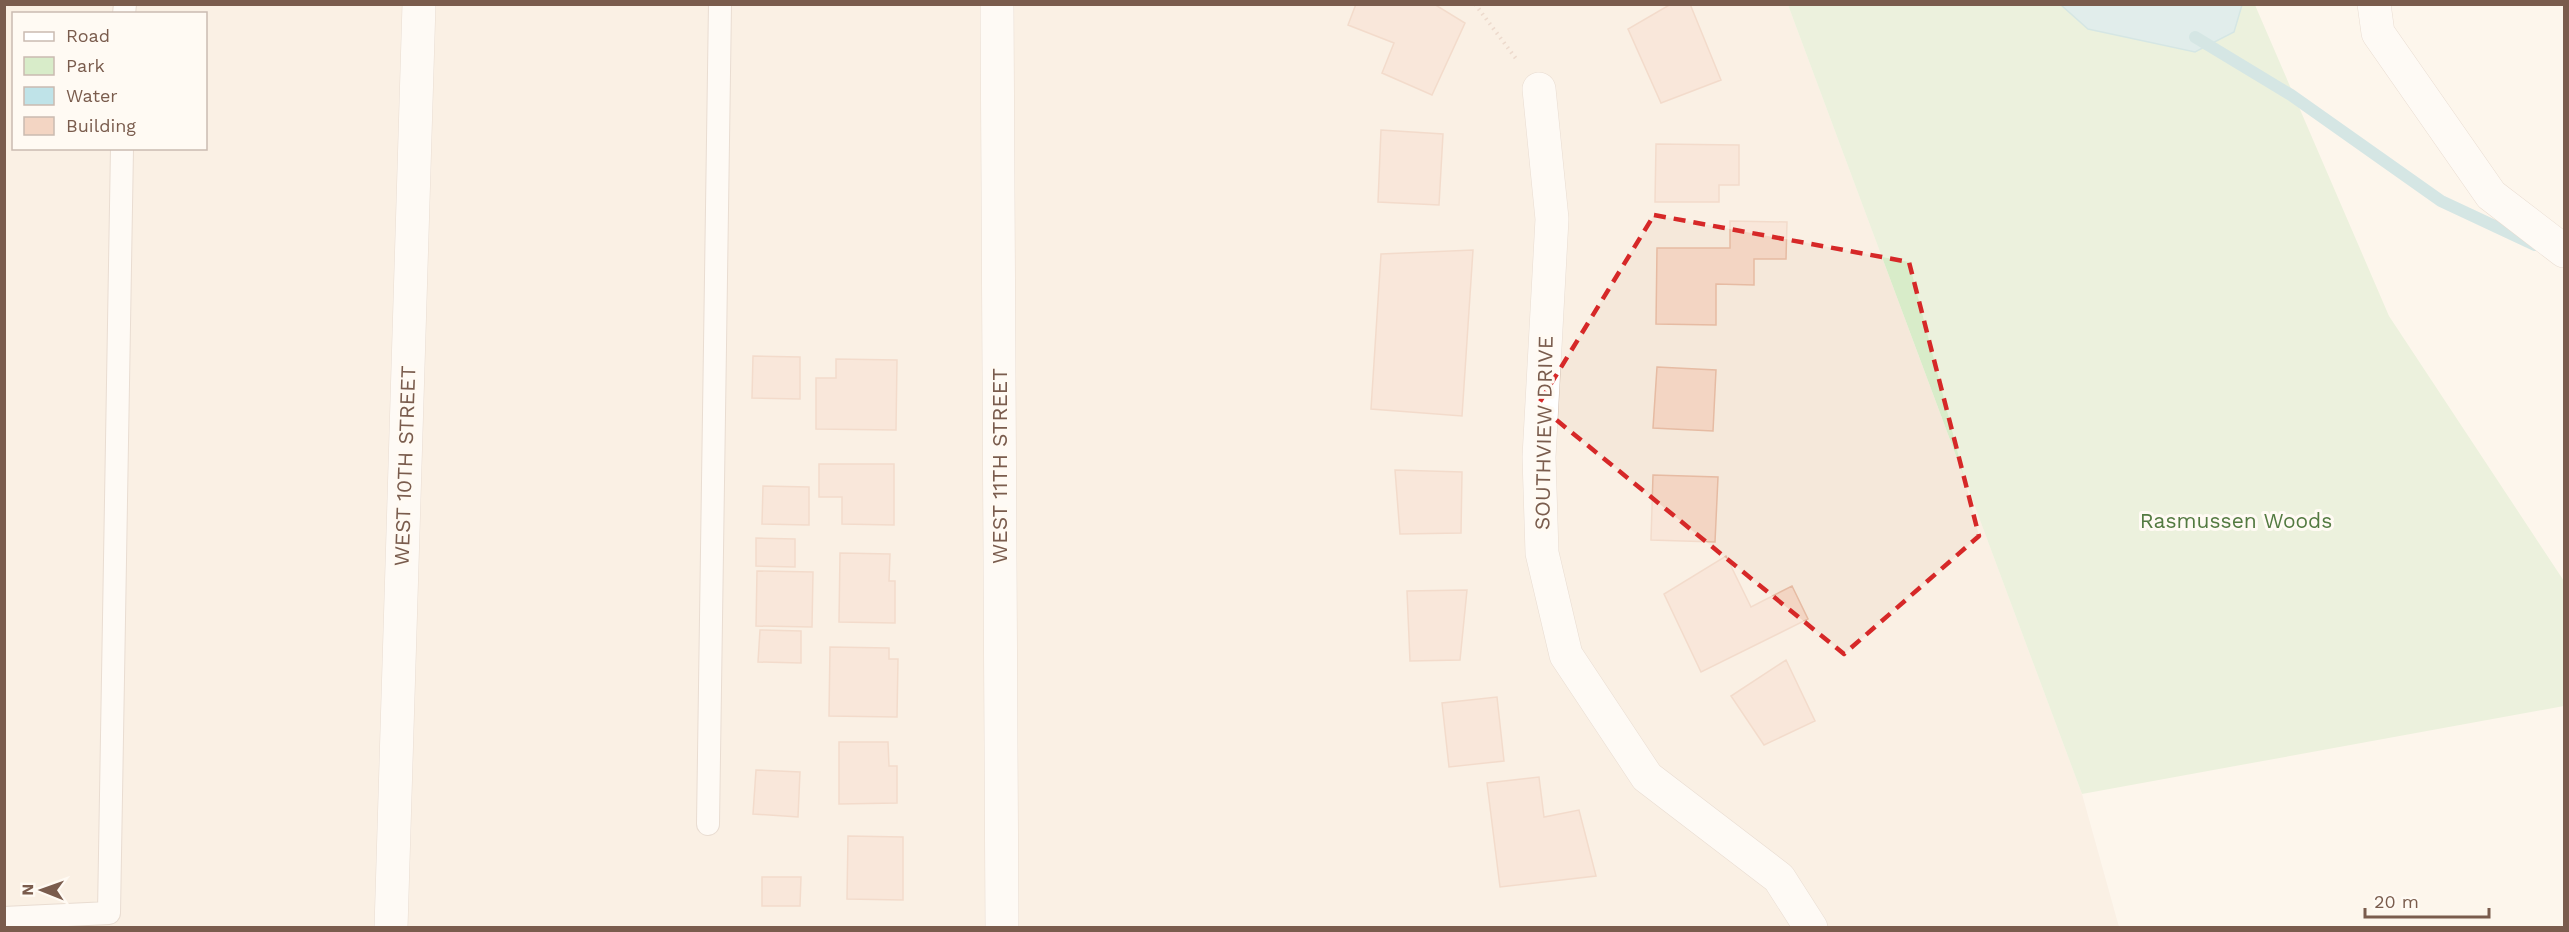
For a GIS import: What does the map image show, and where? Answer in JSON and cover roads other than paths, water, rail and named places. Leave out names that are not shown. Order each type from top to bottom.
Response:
[{"type":"street","name":"WEST 10TH STREET","points":[[391,927],[419,4]]},
{"type":"street","name":"WEST 11TH STREET","points":[[997,4],[1002,927]]},
{"type":"street","points":[[2374,4],[2378,33],[2490,195],[2565,251]]},
{"type":"street","name":"SOUTHVIEW DRIVE","points":[[1539,89],[1552,219],[1539,457],[1542,553],[1566,655],[1647,777],[1779,878],[1811,927]]},
{"type":"lane","points":[[708,824],[720,4]]},
{"type":"lane","points":[[4,918],[109,913],[122,150]]},
{"type":"water","points":[[2061,5],[2242,5],[2234,32],[2195,52],[2088,29]]},
{"type":"waterway","points":[[2195,37],[2291,95],[2441,201],[2535,245]]},
{"type":"park label","name":"Rasmussen Woods","points":[[2236,521]]}]
